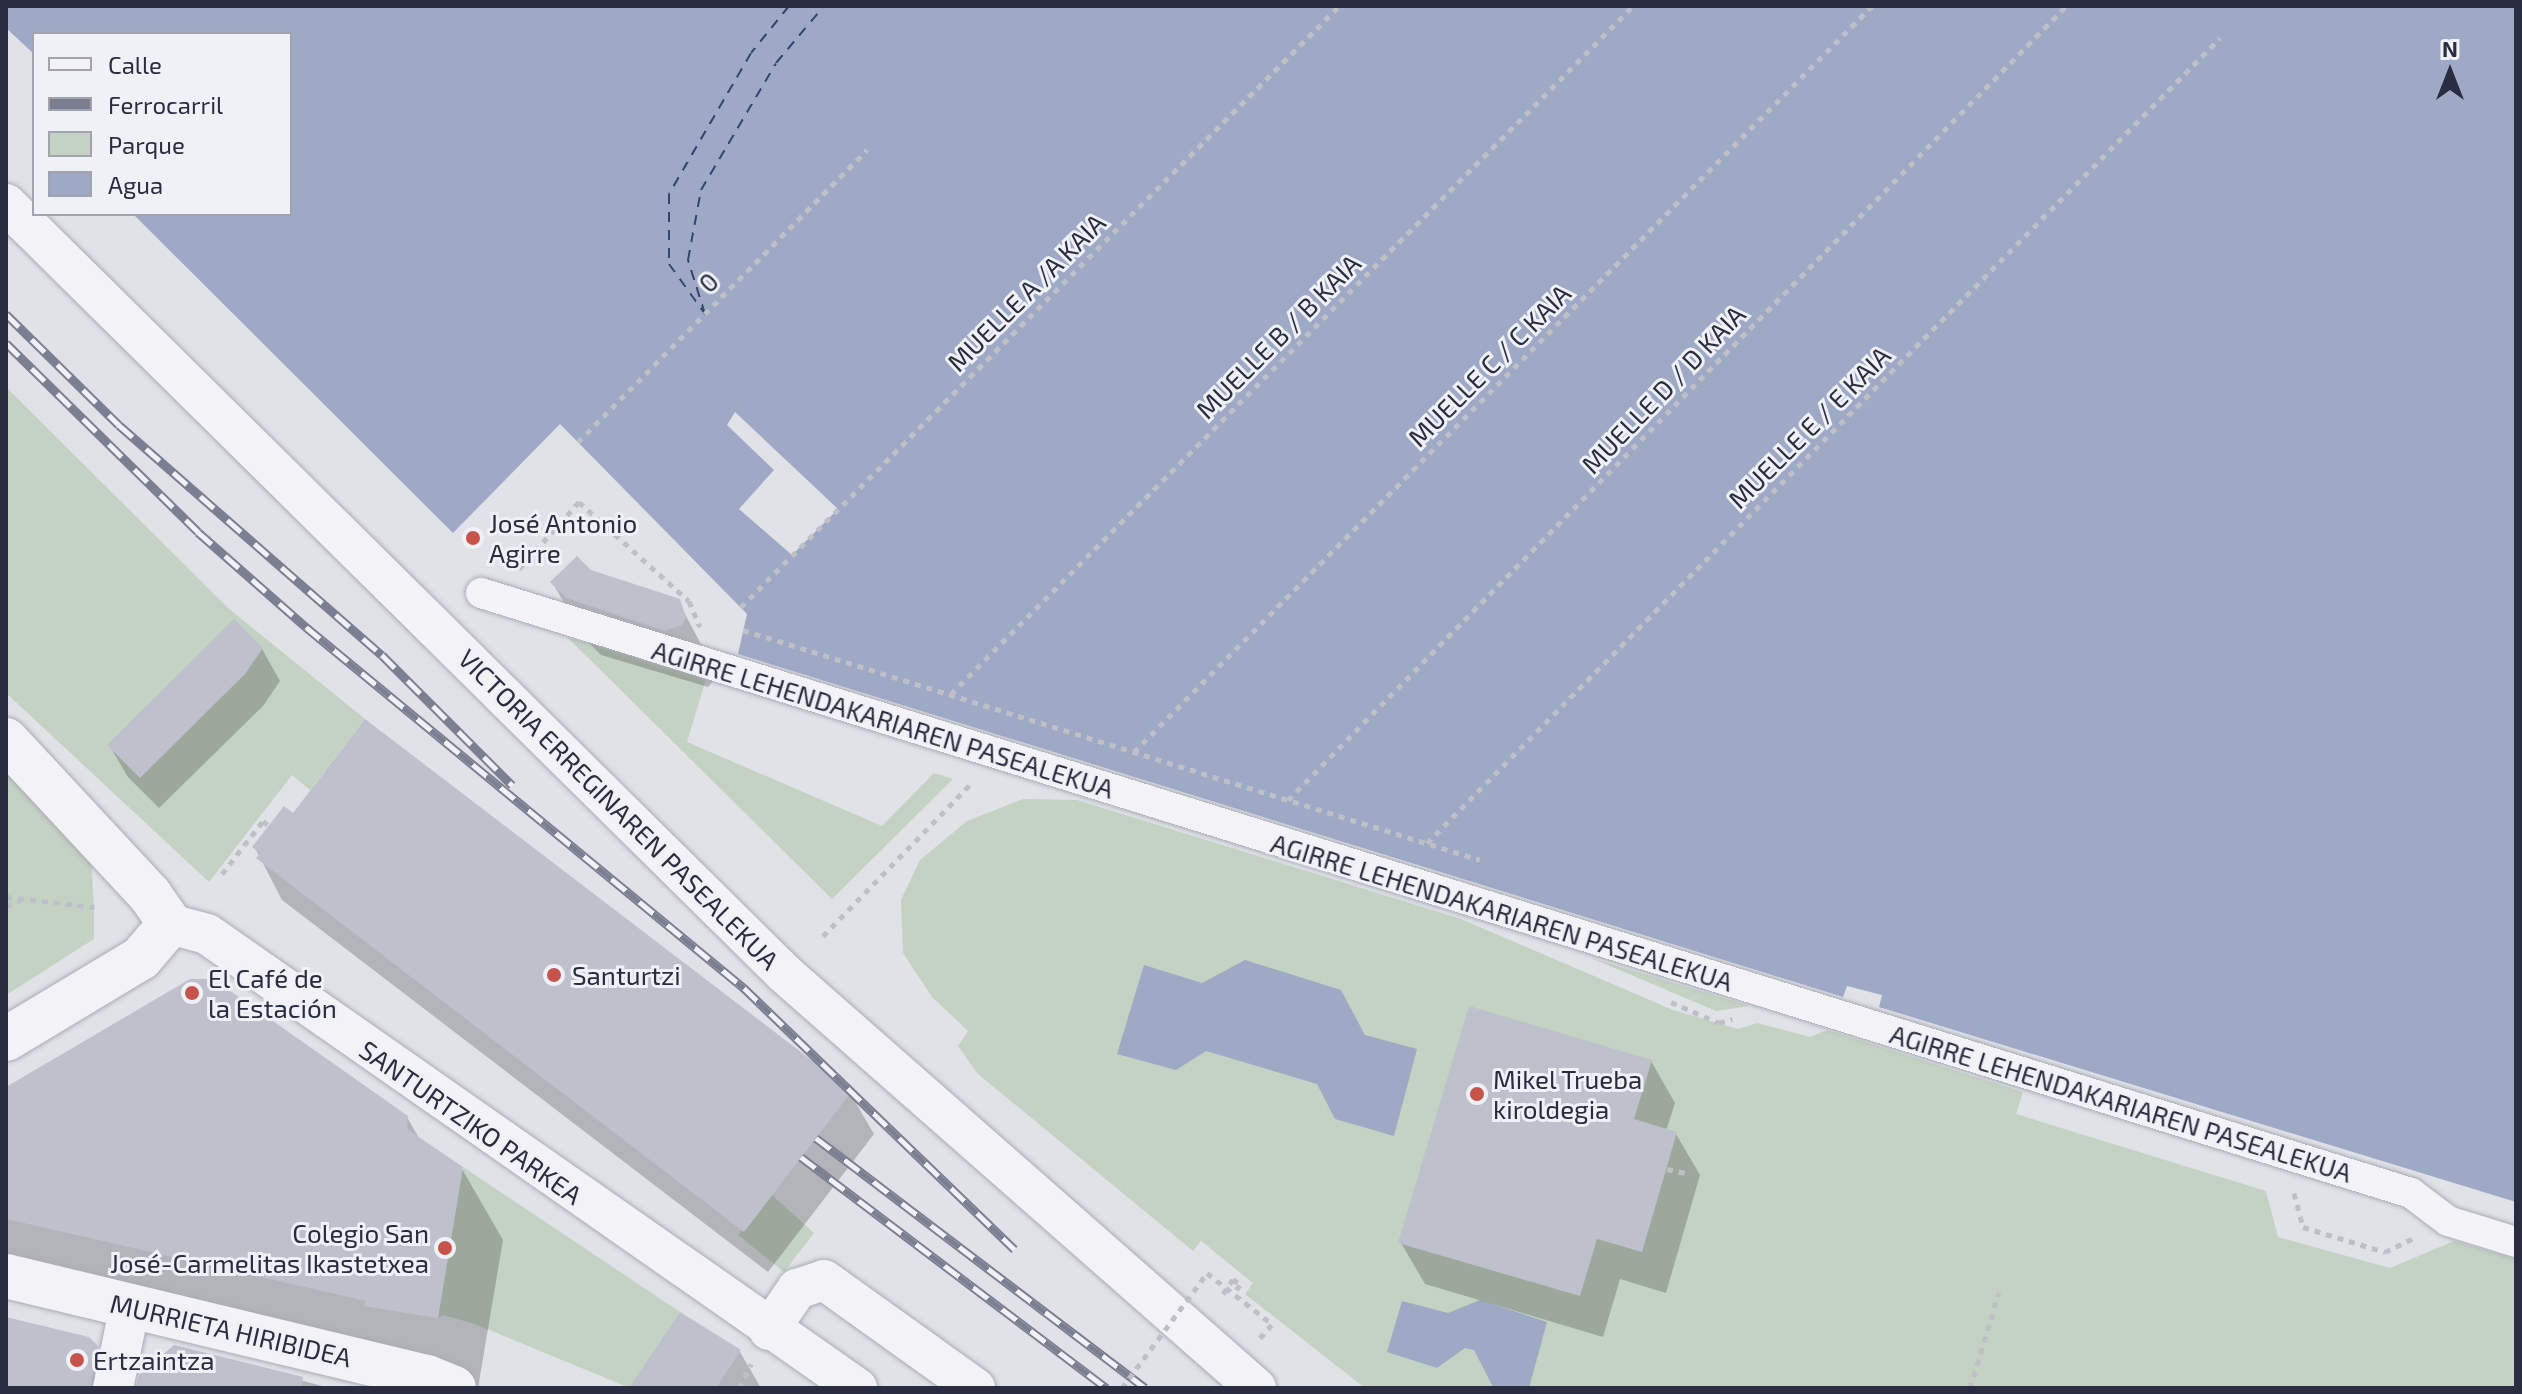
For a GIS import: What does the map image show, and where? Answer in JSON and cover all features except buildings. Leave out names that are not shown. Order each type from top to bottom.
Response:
[{"type":"street","name":"VICTORIA ERREGINAREN PASEALEKUA","points":[[6,204],[785,974],[1256,1388]]},
{"type":"street","name":"AGIRRE LEHENDAKARIAREN PASEALEKUA","points":[[481,593],[2411,1193],[2448,1221],[2516,1242]]},
{"type":"street","points":[[6,740],[150,895],[170,924],[141,958],[6,1039]]},
{"type":"street","name":"SANTURTZIKO PARKEA","points":[[170,924],[207,934],[761,1346],[857,1388]]},
{"type":"street","name":"MURRIETA HIRIBIDEA","points":[[6,1276],[435,1384]]},
{"type":"street","points":[[761,1346],[797,1289],[824,1280],[975,1388]]},
{"type":"street","points":[[113,1388],[130,1305]]},
{"type":"path","name":"MUELLE A /A KAIA","points":[[741,607],[1339,6]]},
{"type":"path","name":"MUELLE B / B KAIA","points":[[951,694],[1633,6]]},
{"type":"path","name":"MUELLE C / C KAIA","points":[[1134,752],[1872,6]]},
{"type":"path","name":"MUELLE D / D KAIA","points":[[1288,800],[2066,6]]},
{"type":"path","name":"MUELLE E / E KAIA","points":[[1427,843],[2220,38]]},
{"type":"path","name":"0","points":[[578,442],[867,150]]},
{"type":"path","points":[[520,568],[579,502],[689,601],[704,637],[699,663]]},
{"type":"path","points":[[743,630],[1480,860]]},
{"type":"path","points":[[823,936],[999,755]]},
{"type":"path","points":[[222,874],[263,821],[269,826]]},
{"type":"path","points":[[6,897],[94,907]]},
{"type":"path","points":[[6,906],[24,900]]},
{"type":"path","points":[[1667,1169],[1690,1174]]},
{"type":"path","points":[[2293,1190],[2303,1227],[2385,1252],[2448,1221]]},
{"type":"path","points":[[1122,1388],[1207,1273],[1272,1324],[1261,1339]]},
{"type":"path","points":[[1223,1294],[1233,1279],[1240,1285],[1233,1294]]},
{"type":"path","points":[[1970,1388],[1999,1292]]},
{"type":"path","points":[[739,1388],[761,1346]]},
{"type":"green space","points":[[6,387],[228,608],[365,719],[310,790],[292,775],[209,882],[6,693]]},
{"type":"green space","points":[[567,637],[706,679],[687,742],[882,826],[934,773],[953,779],[832,899]]},
{"type":"green space","points":[[6,773],[91,858],[94,939],[6,995]]},
{"type":"green space","name":"Mikel Trueba kiroldegia","points":[[1023,799],[1077,800],[1461,919],[1673,1010],[1738,1029],[1757,1023],[1810,1037],[1827,1030],[2023,1092],[2016,1114],[2266,1191],[2278,1237],[2390,1268],[2454,1241],[2516,1259],[2516,1388],[1365,1388],[1245,1294],[1253,1283],[1201,1241],[1193,1251],[978,1074],[958,1046],[968,1031],[932,997],[903,953],[901,900],[920,860],[967,821]]},
{"type":"green space","points":[[1591,958],[1750,1006],[1716,1011]]},
{"type":"green space","points":[[463,1167],[680,1312],[630,1388],[475,1324],[443,1315],[438,1318]]},
{"type":"green space","points":[[772,1195],[814,1233],[784,1272],[738,1235]]},
{"type":"water","points":[[6,6],[2516,6],[2516,1202],[1879,1007],[1882,995],[1847,986],[1843,997],[738,654],[747,614],[560,424],[453,533],[135,216],[292,216],[292,32],[32,32],[32,52],[6,28]]},
{"type":"water","points":[[1245,960],[1341,990],[1365,1035],[1417,1049],[1394,1136],[1335,1119],[1317,1084],[1206,1051],[1176,1070],[1117,1054],[1144,965],[1202,983]]},
{"type":"water","points":[[1480,1300],[1547,1322],[1529,1388],[1493,1387],[1474,1350],[1465,1348],[1437,1368],[1387,1352],[1402,1301],[1448,1313]]},
{"type":"pier","points":[[735,412],[838,509],[792,555],[739,509],[774,470],[727,425]]},
{"type":"ferry route","points":[[789,6],[751,53],[669,194],[669,264],[705,314],[688,260],[701,190],[776,63],[824,6]]},
{"type":"railway","points":[[6,314],[119,425],[382,655],[512,785]]},
{"type":"railway","points":[[6,343],[198,532],[306,627],[744,988],[1014,1249]]},
{"type":"railway","points":[[816,1138],[1145,1388]]},
{"type":"railway","points":[[801,1157],[1106,1388]]},
{"type":"place","name":"José Antonio Agirre","points":[[473,538]]},
{"type":"place","name":"Santurtzi","points":[[554,975]]},
{"type":"place","name":"El Café de la Estación","points":[[192,993]]},
{"type":"place","name":"Mikel Trueba kiroldegia","points":[[1477,1094]]},
{"type":"place","name":"Colegio San José-Carmelitas Ikastetxea","points":[[445,1248]]},
{"type":"place","name":"Ertzaintza","points":[[77,1360]]}]
